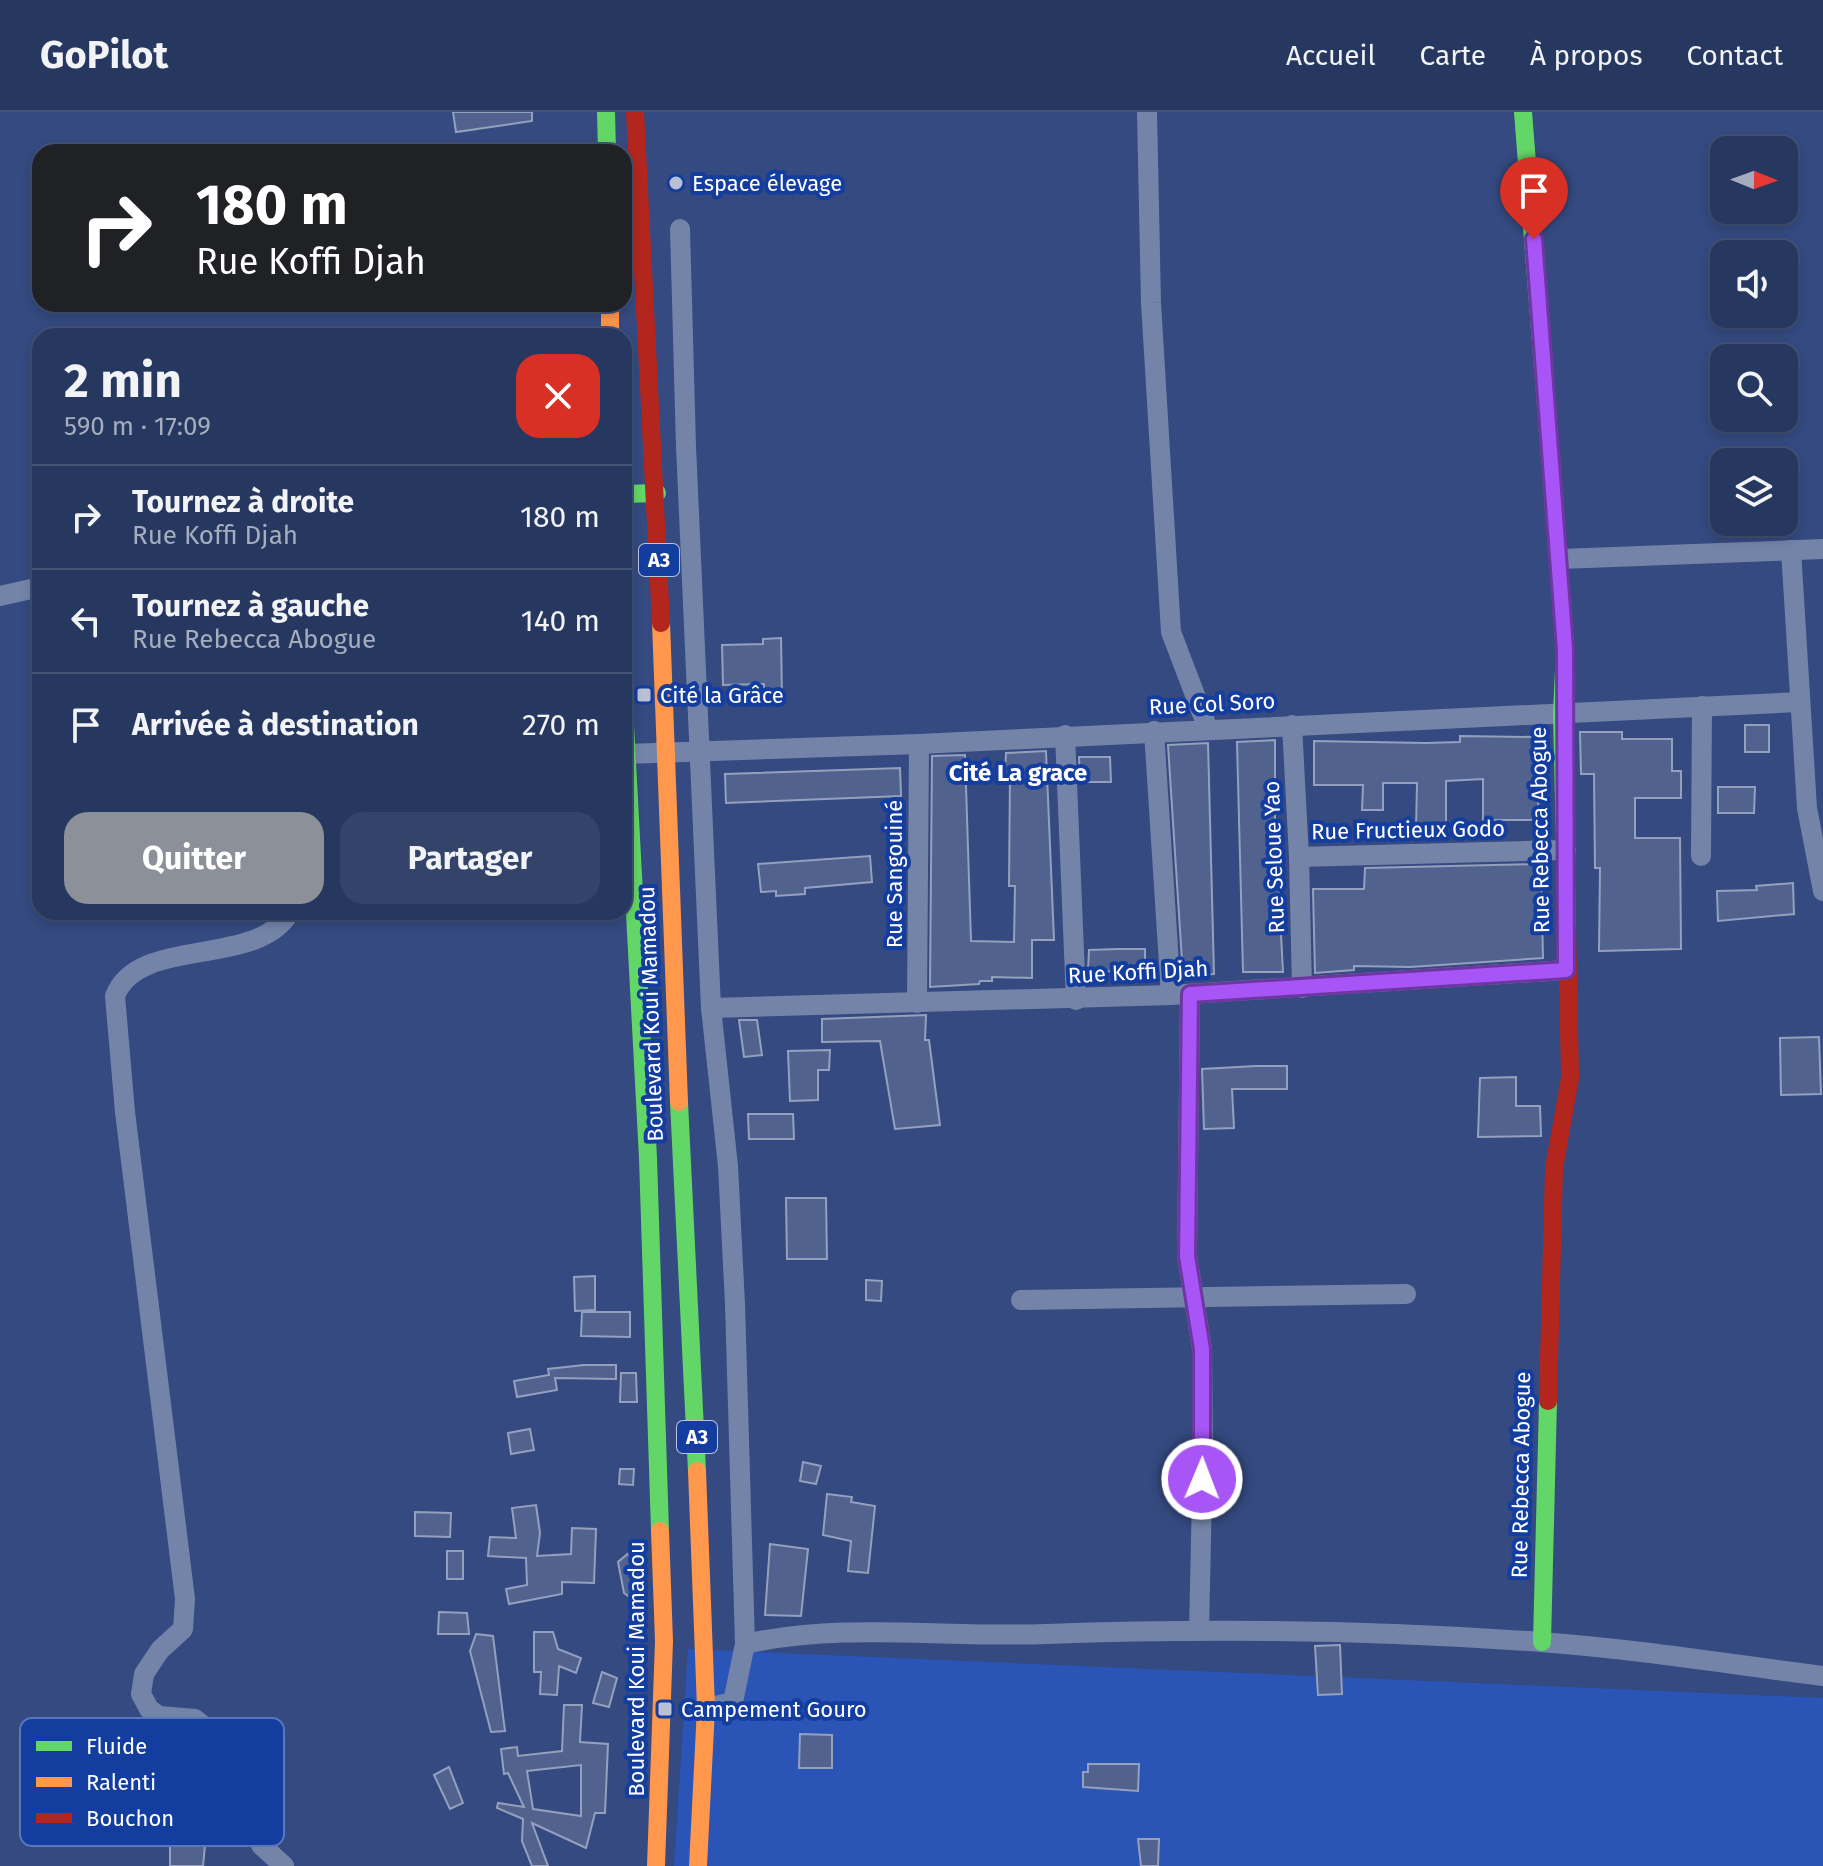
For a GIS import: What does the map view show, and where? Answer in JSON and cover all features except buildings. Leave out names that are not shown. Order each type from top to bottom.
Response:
[{"type":"main road","points":[[606,112],[607,144]]},
{"type":"main road","name":"Boulevard Koui Mamadou","points":[[635,112],[657,493],[706,1708],[698,1866]]},
{"type":"main road","name":"Rue Rebecca Abogue","points":[[1523,112],[1565,649],[1562,713],[1570,1078],[1554,1168],[1542,1642]]},
{"type":"main road","points":[[632,494],[657,493]]},
{"type":"main road","name":"Boulevard Koui Mamadou","points":[[632,864],[648,1158],[664,1641],[656,1866]]},
{"type":"street","points":[[1147,112],[1151,303],[1171,632],[1208,729]]},
{"type":"street","points":[[680,229],[686,446],[702,751],[711,1008],[728,1166],[734,1273],[745,1644],[733,1702],[706,1708]]},
{"type":"street","points":[[1560,559],[1823,549]]},
{"type":"street","points":[[1791,550],[1807,808],[1823,891]]},
{"type":"street","points":[[0,596],[32,589]]},
{"type":"street","name":"Rue Col Soro","points":[[632,754],[919,744],[1800,702]]},
{"type":"street","points":[[1701,856],[1702,706]]},
{"type":"street","name":"Rue Seloue Yao","points":[[1292,725],[1302,988]]},
{"type":"street","points":[[1154,731],[1180,995],[1187,1256],[1202,1349],[1199,1631]]},
{"type":"street","points":[[1065,735],[1076,1000]]},
{"type":"street","name":"Rue Sangouiné","points":[[917,1003],[919,744]]},
{"type":"street","name":"Rue Fructieux Godo","points":[[1299,857],[1566,850]]},
{"type":"street","points":[[183,1718],[159,1716],[149,1709],[141,1694],[144,1674],[160,1650],[183,1629],[185,1599],[125,1112],[115,996],[120,985],[143,968],[261,938],[281,920]]},
{"type":"street","name":"Rue Koffi Djah","points":[[711,1008],[1076,1000],[1566,970]]},
{"type":"street","points":[[1021,1300],[1406,1294]]},
{"type":"street","points":[[745,1644],[779,1636],[882,1632],[1048,1634],[1199,1631],[1542,1642],[1823,1676]]},
{"type":"street","points":[[262,1846],[284,1866]]},
{"type":"shaded area","points":[[688,1649],[1823,1698],[1823,1866],[674,1866]]},
{"type":"traffic: fast","points":[[606,112],[607,144]]},
{"type":"traffic: fast","points":[[1523,112],[1565,649],[1562,713],[1567,928]]},
{"type":"traffic: fast","points":[[632,494],[657,493]]},
{"type":"traffic: fast","points":[[632,857],[648,1158],[660,1531]]},
{"type":"traffic: fast","points":[[679,1102],[697,1471]]},
{"type":"traffic: fast","points":[[1542,1642],[1548,1401]]},
{"type":"traffic: slow","points":[[610,312],[610,328]]},
{"type":"traffic: slow","points":[[661,623],[679,1102]]},
{"type":"traffic: slow","points":[[697,1471],[706,1708],[698,1866]]},
{"type":"traffic: slow","points":[[656,1866],[664,1641],[660,1531]]},
{"type":"traffic: jam","points":[[635,112],[661,623]]},
{"type":"traffic: jam","points":[[1548,1401],[1554,1168],[1570,1078],[1567,928]]},
{"type":"place","name":"Espace élevage","points":[[676,183]]},
{"type":"place","name":"Cité la Grâce","points":[[644,695]]},
{"type":"place","name":"Campement Gouro","points":[[665,1709]]},
{"type":"district","name":"Cité La grace","points":[[1018,773]]},
{"type":"route","points":[[1202,1479],[1202,1349],[1187,1256],[1190,994],[1566,970],[1562,713],[1565,649],[1558,524],[1534,239]]}]
